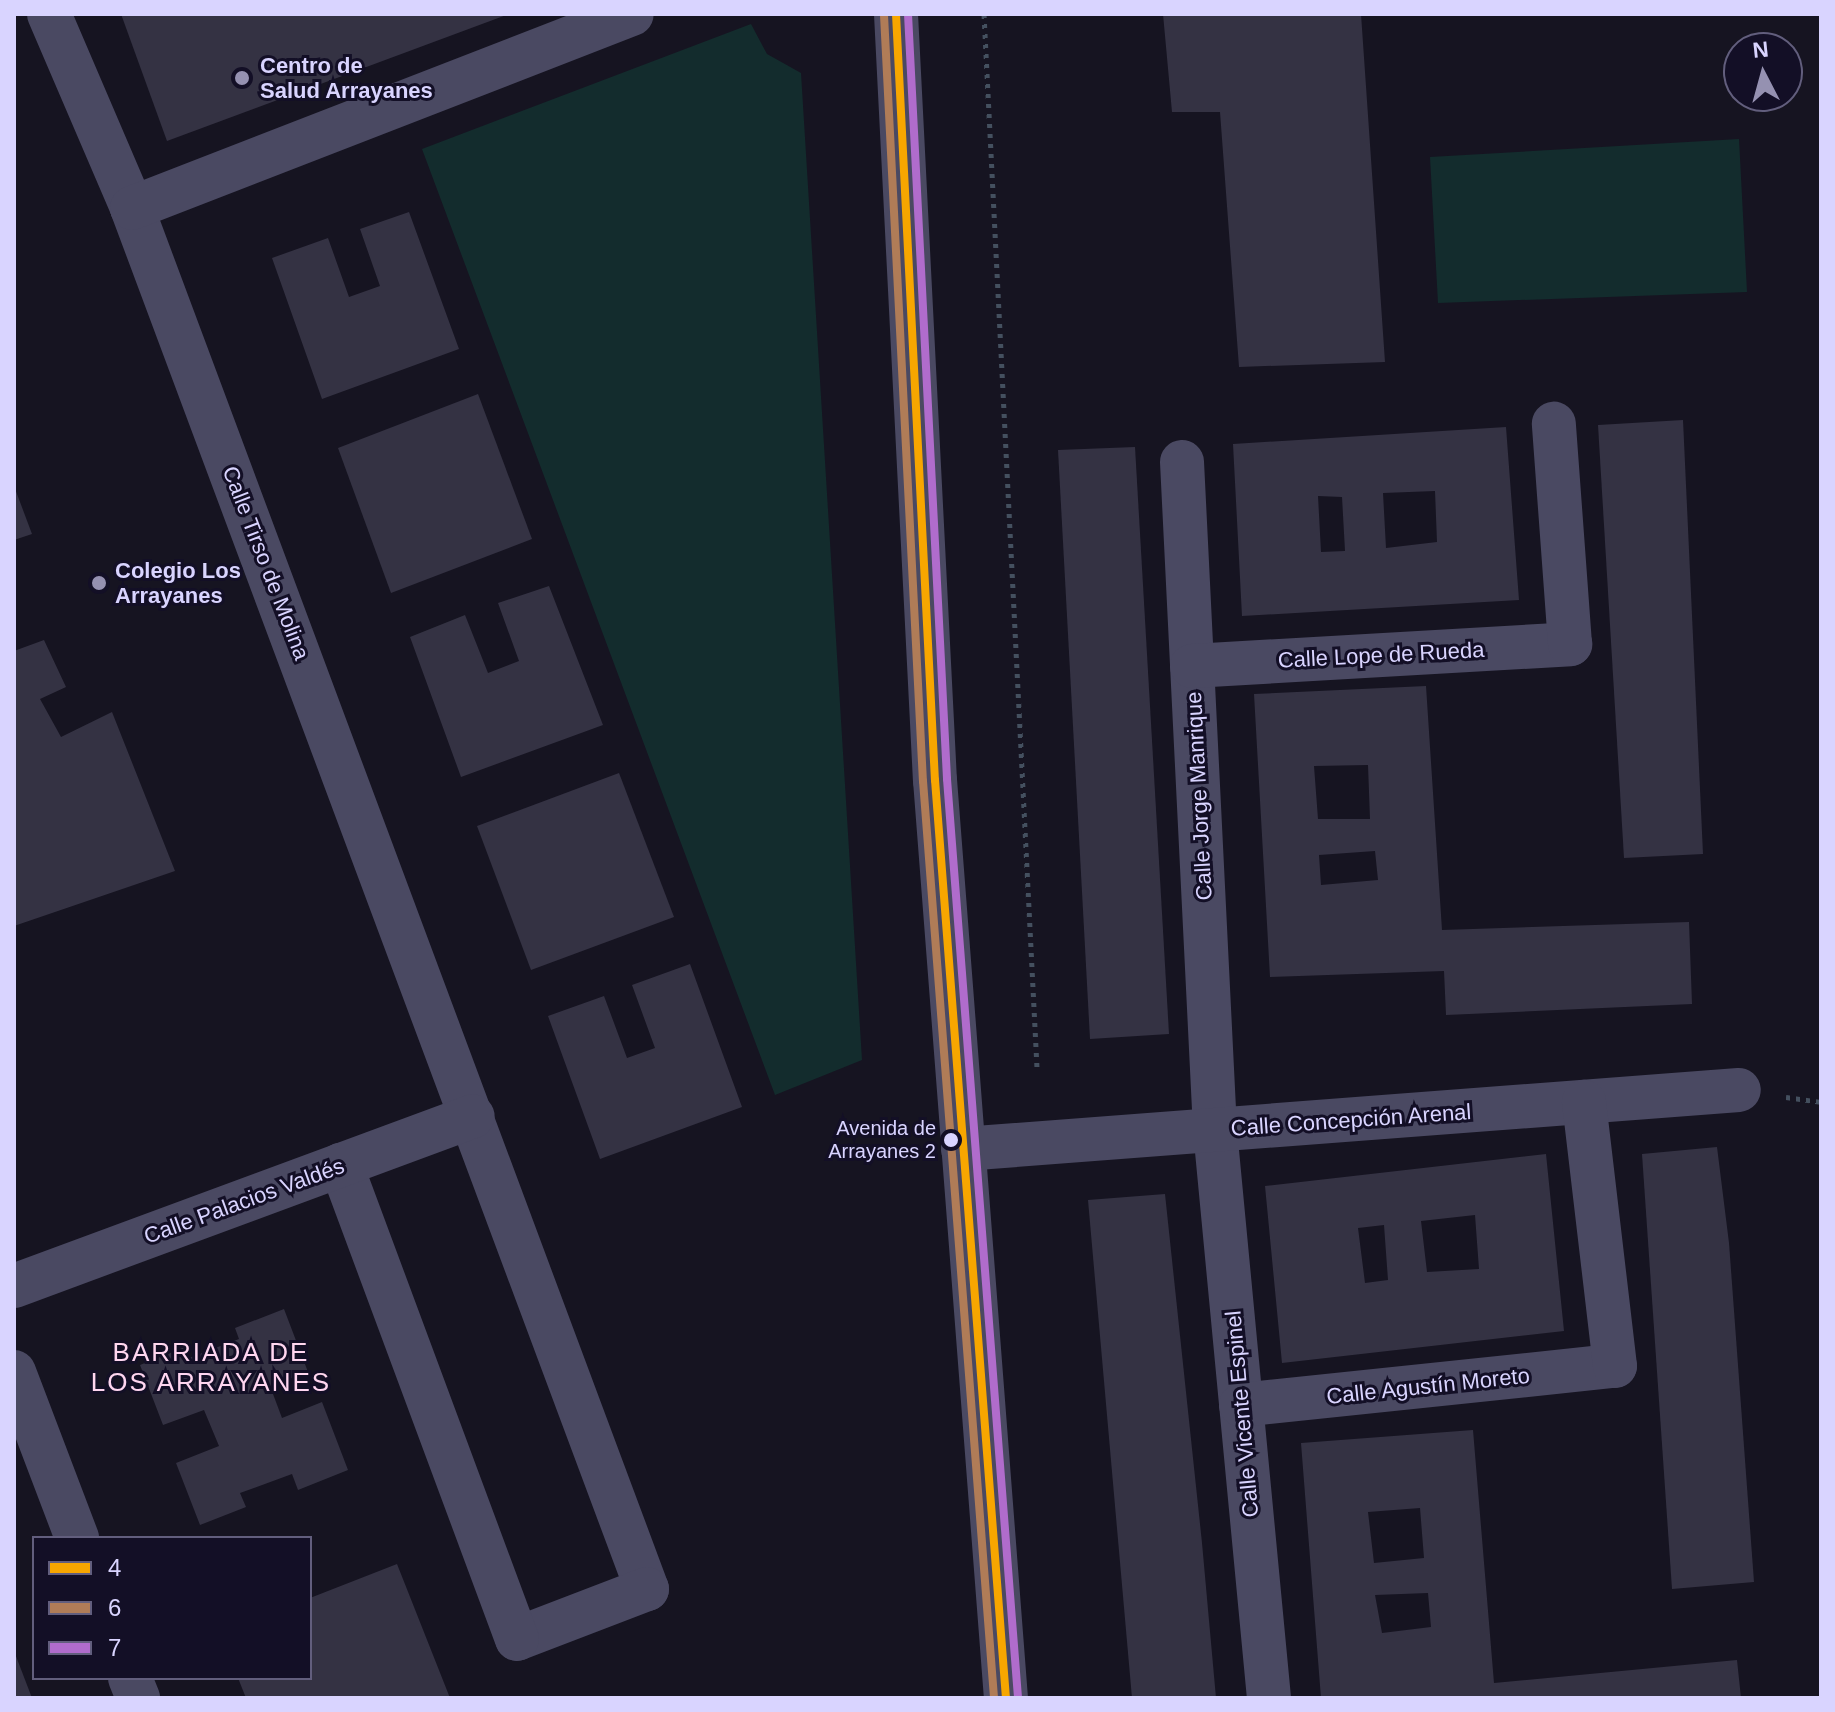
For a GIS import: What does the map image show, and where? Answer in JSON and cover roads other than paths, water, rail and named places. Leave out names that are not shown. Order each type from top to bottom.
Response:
[{"type":"street","name":"Calle Tirso de Molina","points":[[49,14],[132,208],[647,1589],[517,1639],[341,1165]]},
{"type":"street","points":[[132,208],[632,14]]},
{"type":"street","points":[[896,14],[935,780],[1006,1698]]},
{"type":"street","name":"Calle Lope de Rueda","points":[[1192,666],[1570,644],[1554,424]]},
{"type":"street","name":"Calle Jorge Manrique","points":[[1182,462],[1215,1130]]},
{"type":"street","name":"Calle Concepción Arenal","points":[[963,1149],[1739,1090]]},
{"type":"street","name":"Calle Agustín Moreto","points":[[1241,1405],[1615,1366],[1584,1102]]},
{"type":"street","name":"Calle Palacios Valdés","points":[[14,1286],[473,1116]]},
{"type":"street","name":"Calle Vicente Espinel","points":[[1215,1130],[1269,1698]]},
{"type":"street","points":[[14,1372],[76,1536]]},
{"type":"place","name":"Centro de Salud Arrayanes","points":[[242,78]]},
{"type":"place","name":"Colegio Los Arrayanes","points":[[99,583]]},
{"type":"place","name":"Avenida de Arrayanes 2","points":[[951,1140]]},
{"type":"district","name":"BARRIADA DE LOS ARRAYANES","points":[[211,1368]]}]
